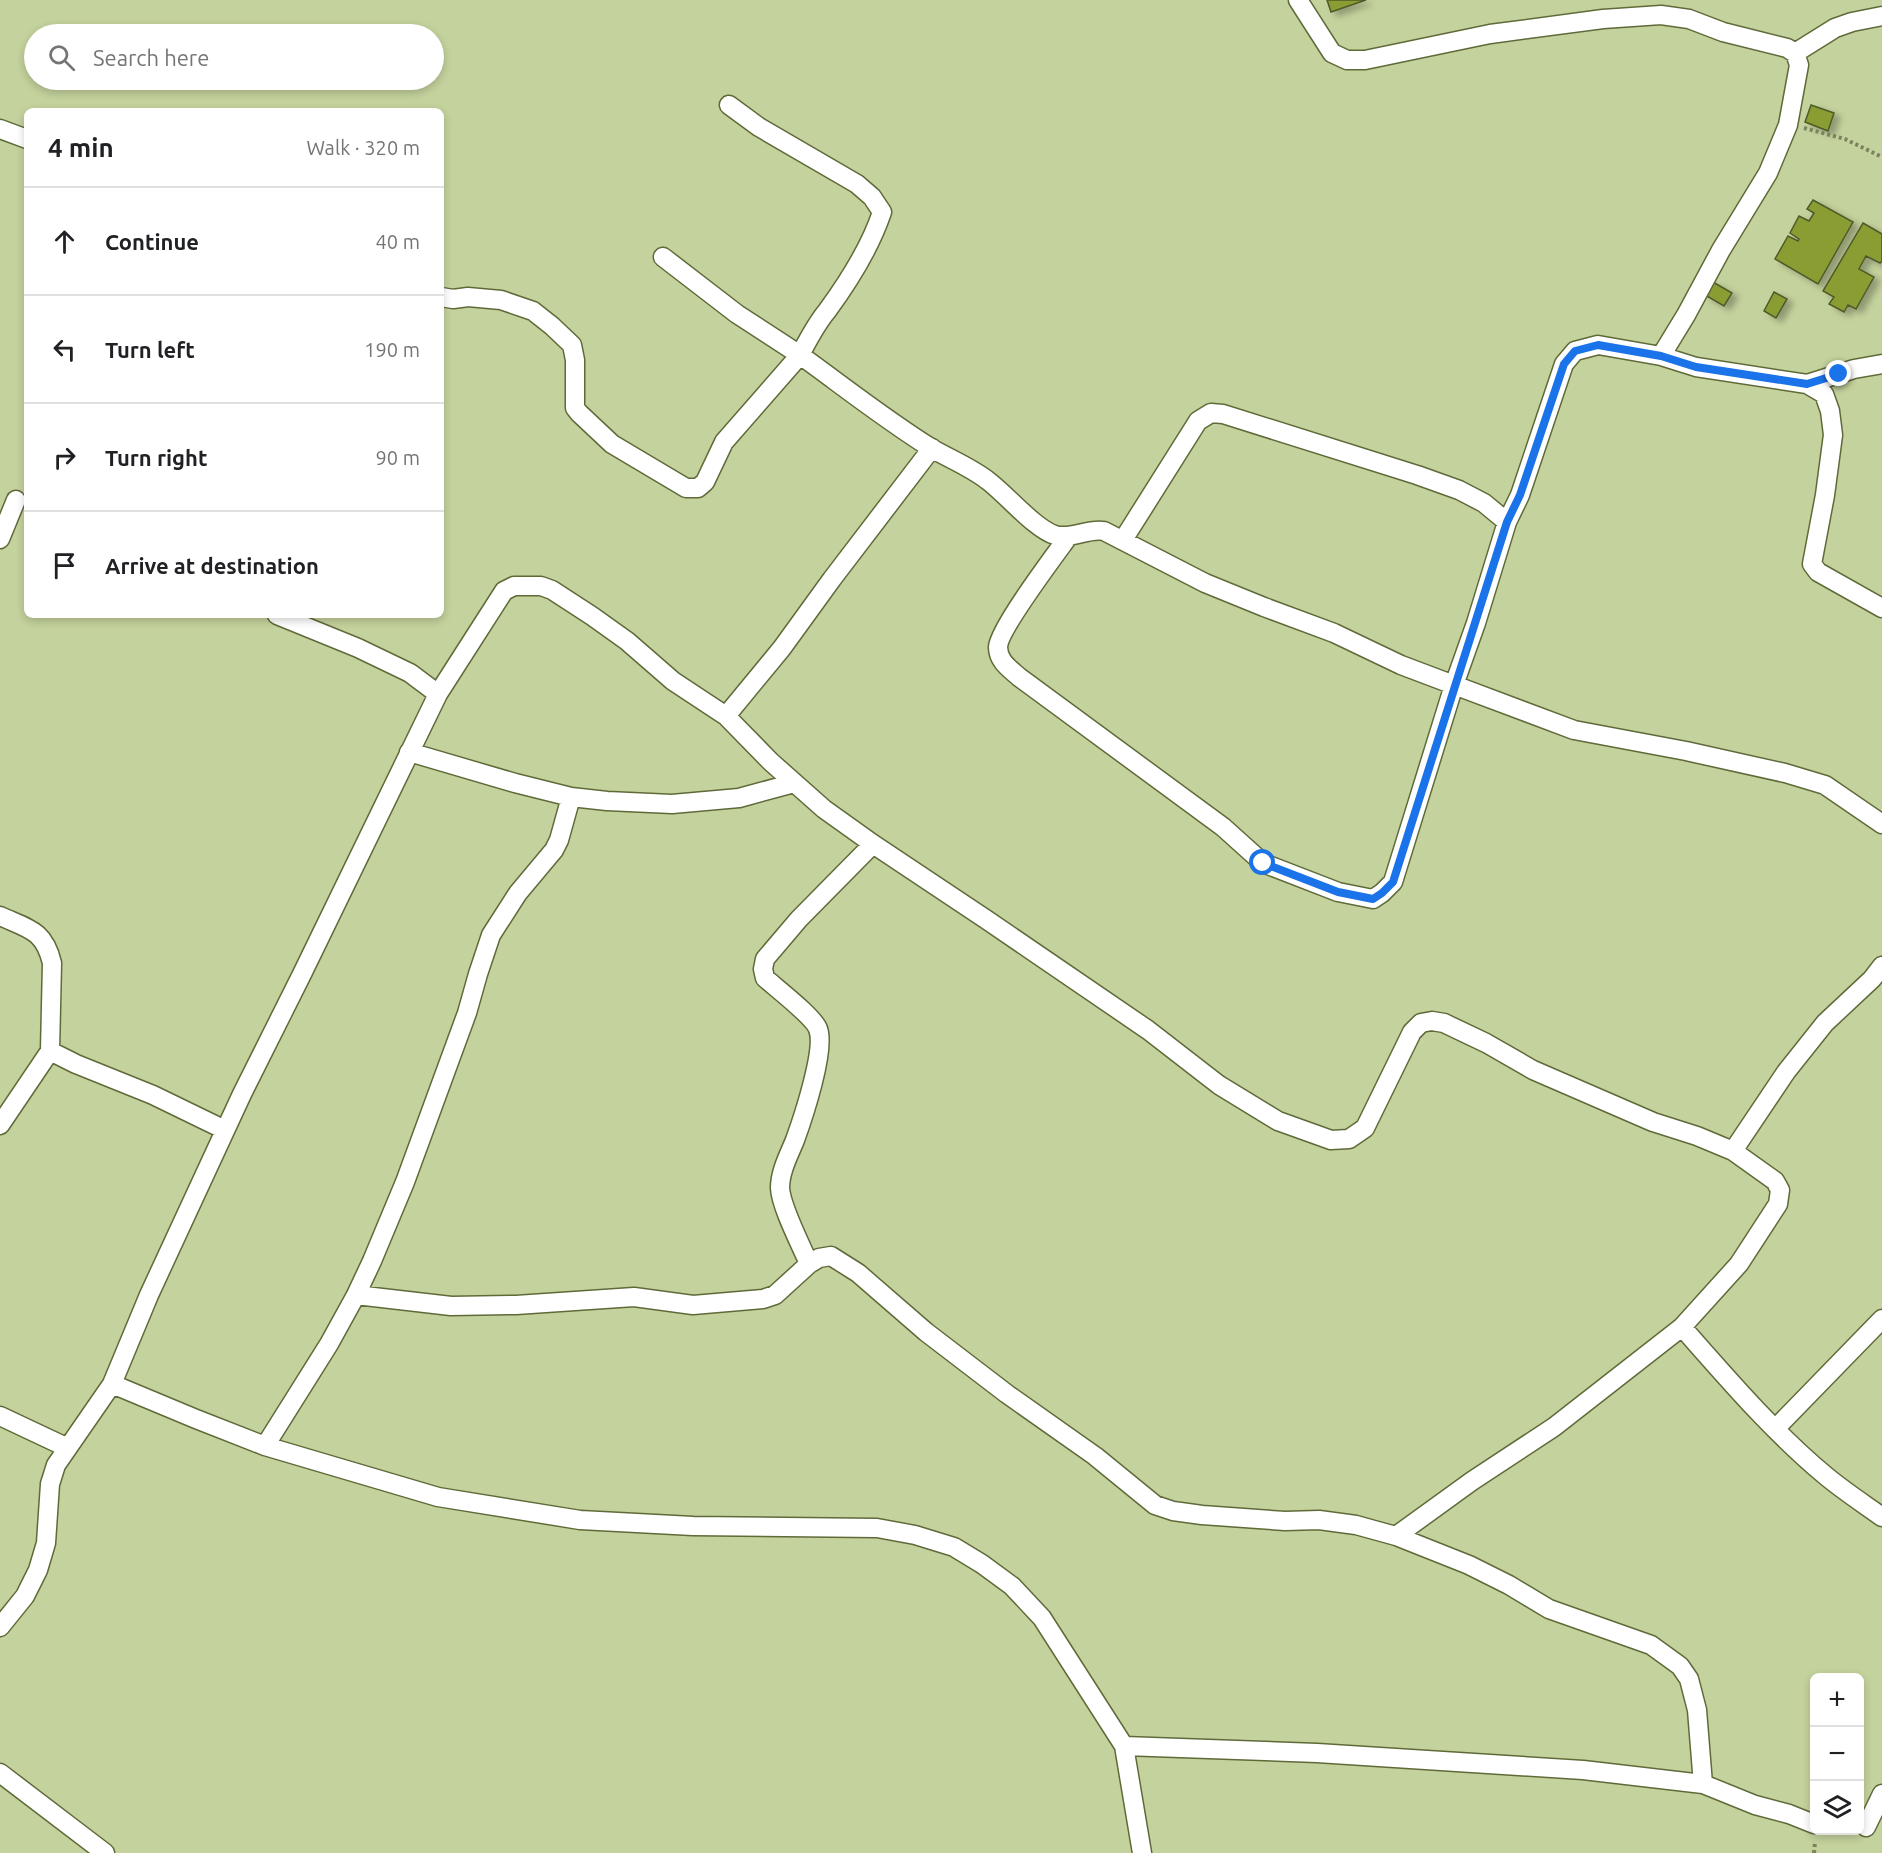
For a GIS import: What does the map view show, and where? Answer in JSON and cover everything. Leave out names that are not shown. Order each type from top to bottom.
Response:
[{"type":"street","points":[[1298,0],[1332,53],[1347,60],[1365,60],[1490,34],[1603,19],[1661,15],[1689,19],[1723,32],[1787,48],[1795,53],[1799,65],[1788,125],[1768,173],[1661,356]]},
{"type":"street","points":[[1795,53],[1835,28],[1882,16]]},
{"type":"street","points":[[444,298],[501,300],[533,311],[572,345],[576,369],[575,408],[612,444],[686,488],[698,488],[705,482],[724,442],[800,355],[858,265],[882,212],[872,197],[857,184],[759,126],[729,105]]},
{"type":"street","points":[[0,129],[24,138]]},
{"type":"street","points":[[663,258],[737,314],[800,355],[932,448],[988,481],[1023,513],[1053,535],[1068,537],[1096,530],[1104,531],[1205,583],[1334,633],[1401,665],[1454,685],[1574,730],[1686,751],[1785,773],[1825,785],[1882,824]]},
{"type":"street","points":[[1068,537],[1009,622],[998,647],[1002,662],[1223,827],[1263,863],[1338,892],[1373,899],[1393,882],[1507,522],[1520,495],[1564,364],[1575,351],[1598,345],[1661,356],[1696,367],[1807,384],[1824,394],[1830,411],[1833,435],[1812,564],[1818,573],[1882,608]]},
{"type":"street","points":[[1807,384],[1854,369],[1882,364]]},
{"type":"street","points":[[1123,540],[1198,421],[1211,413],[1223,414],[1459,490],[1484,503],[1507,522]]},
{"type":"street","points":[[726,716],[782,648],[932,448]]},
{"type":"street","points":[[0,538],[14,499]]},
{"type":"street","points":[[0,1627],[25,1596],[38,1570],[46,1543],[50,1484],[56,1465],[112,1384],[148,1295],[225,1130],[438,694],[504,591],[514,586],[541,586],[552,590],[592,616],[627,641],[673,681],[726,716],[746,738],[824,809],[1148,1030],[1219,1085],[1278,1121],[1331,1140],[1349,1139],[1365,1128],[1412,1032],[1421,1023],[1432,1021],[1443,1023],[1465,1033],[1533,1070],[1606,1102],[1733,1151],[1775,1180],[1780,1190],[1778,1204],[1739,1264],[1682,1326],[1554,1427],[1396,1536]]},
{"type":"street","points":[[284,618],[358,648],[410,673],[438,694]]},
{"type":"street","points":[[410,752],[514,783],[571,797],[672,804],[739,798],[794,783]]},
{"type":"street","points":[[265,1446],[329,1344],[356,1295],[405,1182],[467,1013],[491,935],[518,893],[554,850],[571,797]]},
{"type":"street","points":[[809,1264],[782,1200],[780,1189],[781,1177],[815,1073],[820,1040],[818,1028],[765,978],[762,969],[765,959],[799,919],[873,844]]},
{"type":"street","points":[[0,916],[36,933],[45,942],[52,963],[50,1051],[0,1125]]},
{"type":"street","points":[[1733,1151],[1786,1072],[1825,1023],[1872,979],[1882,966]]},
{"type":"street","points":[[50,1051],[153,1095],[225,1130]]},
{"type":"street","points":[[356,1295],[451,1306],[516,1305],[634,1297],[693,1305],[763,1299],[775,1295],[809,1264],[819,1258],[831,1256],[858,1273],[926,1332],[1007,1394],[1095,1456],[1155,1505],[1173,1511],[1241,1519],[1337,1522],[1396,1536],[1469,1565],[1549,1609],[1651,1645],[1680,1666],[1689,1678],[1697,1710],[1703,1784]]},
{"type":"street","points":[[1776,1428],[1882,1319]]},
{"type":"street","points":[[1682,1326],[1723,1374],[1826,1476],[1882,1517]]},
{"type":"street","points":[[112,1384],[265,1446],[438,1497],[580,1520],[693,1526],[877,1528],[915,1535],[954,1547],[1011,1586],[1042,1618],[1124,1746],[1142,1853]]},
{"type":"street","points":[[0,1416],[68,1448]]},
{"type":"street","points":[[1124,1746],[1352,1755],[1583,1770],[1703,1784],[1755,1805],[1810,1822]]},
{"type":"street","points":[[0,1773],[105,1853]]},
{"type":"street","points":[[1869,1828],[1882,1794]]},
{"type":"path","points":[[1788,125],[1820,131],[1845,139],[1882,157]]},
{"type":"building","points":[[1327,0],[1366,0],[1331,12]]},
{"type":"building","points":[[1811,105],[1834,113],[1828,131],[1805,122]]},
{"type":"building","points":[[1813,200],[1853,222],[1818,284],[1775,259],[1788,236],[1798,241],[1799,239],[1790,233],[1799,216],[1809,221],[1814,213],[1807,209]]},
{"type":"building","points":[[1863,223],[1882,234],[1882,261],[1880,263],[1866,256],[1859,269],[1874,277],[1856,309],[1848,305],[1844,312],[1829,304],[1834,297],[1823,291]]},
{"type":"building","points":[[1713,282],[1732,293],[1724,306],[1705,295]]},
{"type":"building","points":[[1774,292],[1787,299],[1776,318],[1764,311]]},
{"type":"route","points":[[1263,863],[1338,892],[1373,899],[1393,882],[1507,522],[1520,495],[1564,364],[1575,351],[1598,345],[1661,356],[1696,367],[1807,384],[1839,374]]}]
